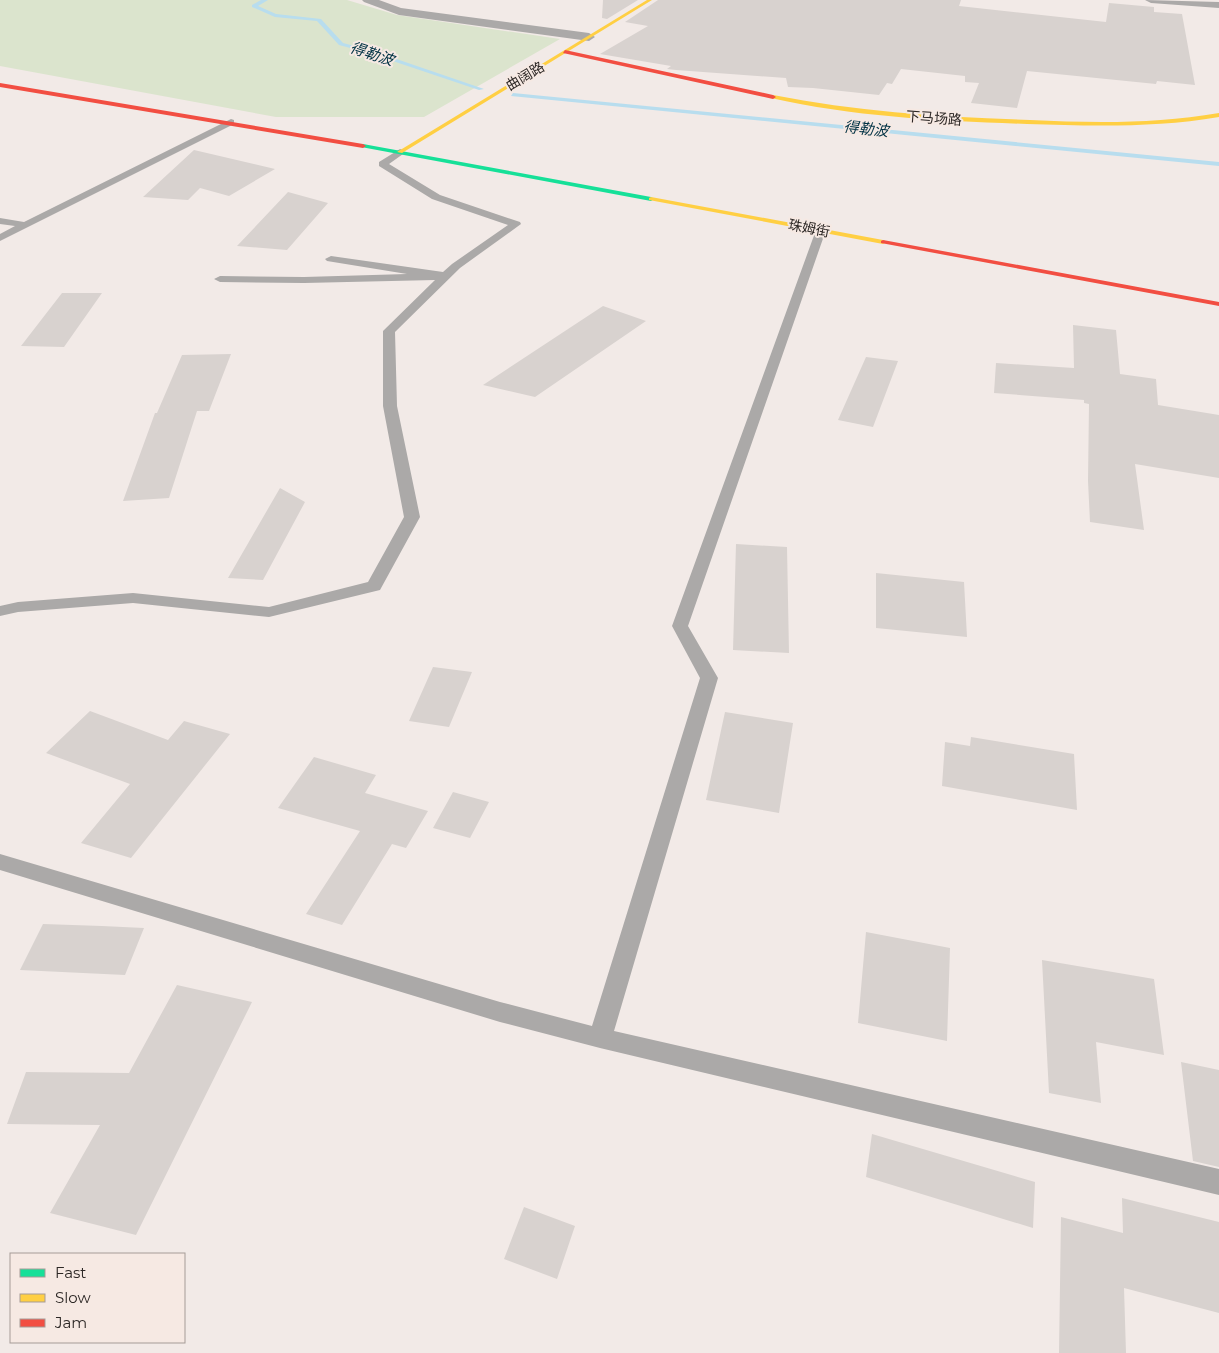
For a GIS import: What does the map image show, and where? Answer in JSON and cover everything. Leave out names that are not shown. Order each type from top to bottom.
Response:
[{"type":"street","points":[[368,0],[399,10],[589,37]]},
{"type":"street","name":"曲阔路","points":[[400,152],[650,0]]},
{"type":"street","points":[[1151,0],[1219,6]]},
{"type":"street","name":"下马场路","points":[[565,52],[796,102],[926,119],[1085,124],[1189,122],[1219,115]]},
{"type":"street","name":"珠姆街","points":[[0,85],[231,122],[400,152],[1219,304]]},
{"type":"lane","points":[[0,238],[231,122]]},
{"type":"lane","points":[[0,611],[18,607],[133,598],[268,612],[374,586],[412,517],[390,406],[390,331],[456,266],[516,224],[436,196],[382,164],[400,152]]},
{"type":"lane","points":[[0,221],[26,225]]},
{"type":"lane","points":[[600,1038],[709,678],[680,626],[811,263],[821,230]]},
{"type":"lane","points":[[331,259],[446,276]]},
{"type":"lane","points":[[220,280],[446,276]]},
{"type":"lane","points":[[0,862],[500,1012],[600,1038],[1219,1182]]},
{"type":"green space","points":[[0,0],[347,0],[397,15],[560,39],[424,117],[276,117],[0,66]]},
{"type":"building","points":[[603,0],[638,0],[607,19],[602,18]]},
{"type":"building","points":[[658,0],[961,0],[959,6],[1106,22],[1109,3],[1154,7],[1154,12],[1182,14],[1195,85],[1157,81],[1156,84],[1027,71],[1017,108],[971,103],[979,83],[965,82],[965,76],[901,69],[892,84],[887,83],[879,95],[788,87],[786,78],[667,69],[671,66],[600,54],[648,26],[625,22]]},
{"type":"building","points":[[194,150],[275,169],[229,196],[200,188],[188,200],[143,197]]},
{"type":"building","points":[[288,192],[328,203],[287,250],[237,246]]},
{"type":"building","points":[[62,293],[102,293],[64,347],[21,346]]},
{"type":"building","points":[[603,306],[646,321],[535,397],[483,385]]},
{"type":"building","points":[[1073,325],[1116,330],[1120,374],[1156,379],[1158,405],[1219,415],[1219,478],[1135,464],[1144,530],[1090,522],[1088,481],[1089,404],[1084,403],[1084,400],[994,393],[996,363],[1074,368]]},
{"type":"building","points":[[231,354],[209,411],[197,411],[169,498],[123,501],[155,413],[157,413],[182,355]]},
{"type":"building","points":[[866,357],[898,361],[873,427],[838,420]]},
{"type":"building","points":[[280,488],[305,502],[263,580],[228,578]]},
{"type":"building","points":[[736,544],[787,547],[789,653],[733,650]]},
{"type":"building","points":[[876,573],[964,582],[967,637],[876,628]]},
{"type":"building","points":[[433,667],[472,672],[449,727],[409,721]]},
{"type":"building","points":[[90,711],[168,740],[184,721],[230,734],[131,858],[81,843],[130,784],[46,753]]},
{"type":"building","points":[[725,712],[793,723],[779,813],[706,800]]},
{"type":"building","points":[[971,737],[1074,754],[1077,810],[942,786],[945,742],[970,746]]},
{"type":"building","points":[[314,757],[376,775],[365,793],[428,811],[406,848],[392,844],[342,925],[306,914],[360,831],[278,808]]},
{"type":"building","points":[[453,792],[489,802],[470,838],[433,828]]},
{"type":"building","points":[[43,924],[144,928],[125,975],[20,970]]},
{"type":"building","points":[[866,932],[950,948],[947,1041],[858,1023]]},
{"type":"building","points":[[1042,960],[1154,979],[1164,1055],[1096,1042],[1101,1103],[1049,1093]]},
{"type":"building","points":[[177,985],[252,1002],[136,1235],[50,1213],[100,1125],[7,1124],[26,1072],[129,1073]]},
{"type":"building","points":[[1181,1062],[1219,1070],[1219,1167],[1193,1161]]},
{"type":"building","points":[[872,1134],[1035,1182],[1033,1228],[866,1177]]},
{"type":"building","points":[[1122,1198],[1219,1222],[1219,1313],[1124,1288],[1126,1353],[1059,1353],[1061,1217],[1123,1233]]},
{"type":"building","points":[[524,1207],[575,1226],[557,1279],[504,1259]]},
{"type":"waterway","name":"得勒波","points":[[265,0],[254,6],[275,15],[319,20],[341,44],[371,52],[481,89]]},
{"type":"waterway","name":"得勒波","points":[[513,95],[1219,164]]},
{"type":"traffic: fast","points":[[363,146],[651,199]]},
{"type":"traffic: slow","points":[[400,152],[650,0]]},
{"type":"traffic: slow","points":[[773,97],[836,108],[901,116],[998,121],[1125,124],[1172,122],[1219,115]]},
{"type":"traffic: slow","points":[[651,199],[883,242]]},
{"type":"traffic: jam","points":[[565,52],[773,97]]},
{"type":"traffic: jam","points":[[0,85],[363,146]]},
{"type":"traffic: jam","points":[[883,242],[1219,304]]}]
